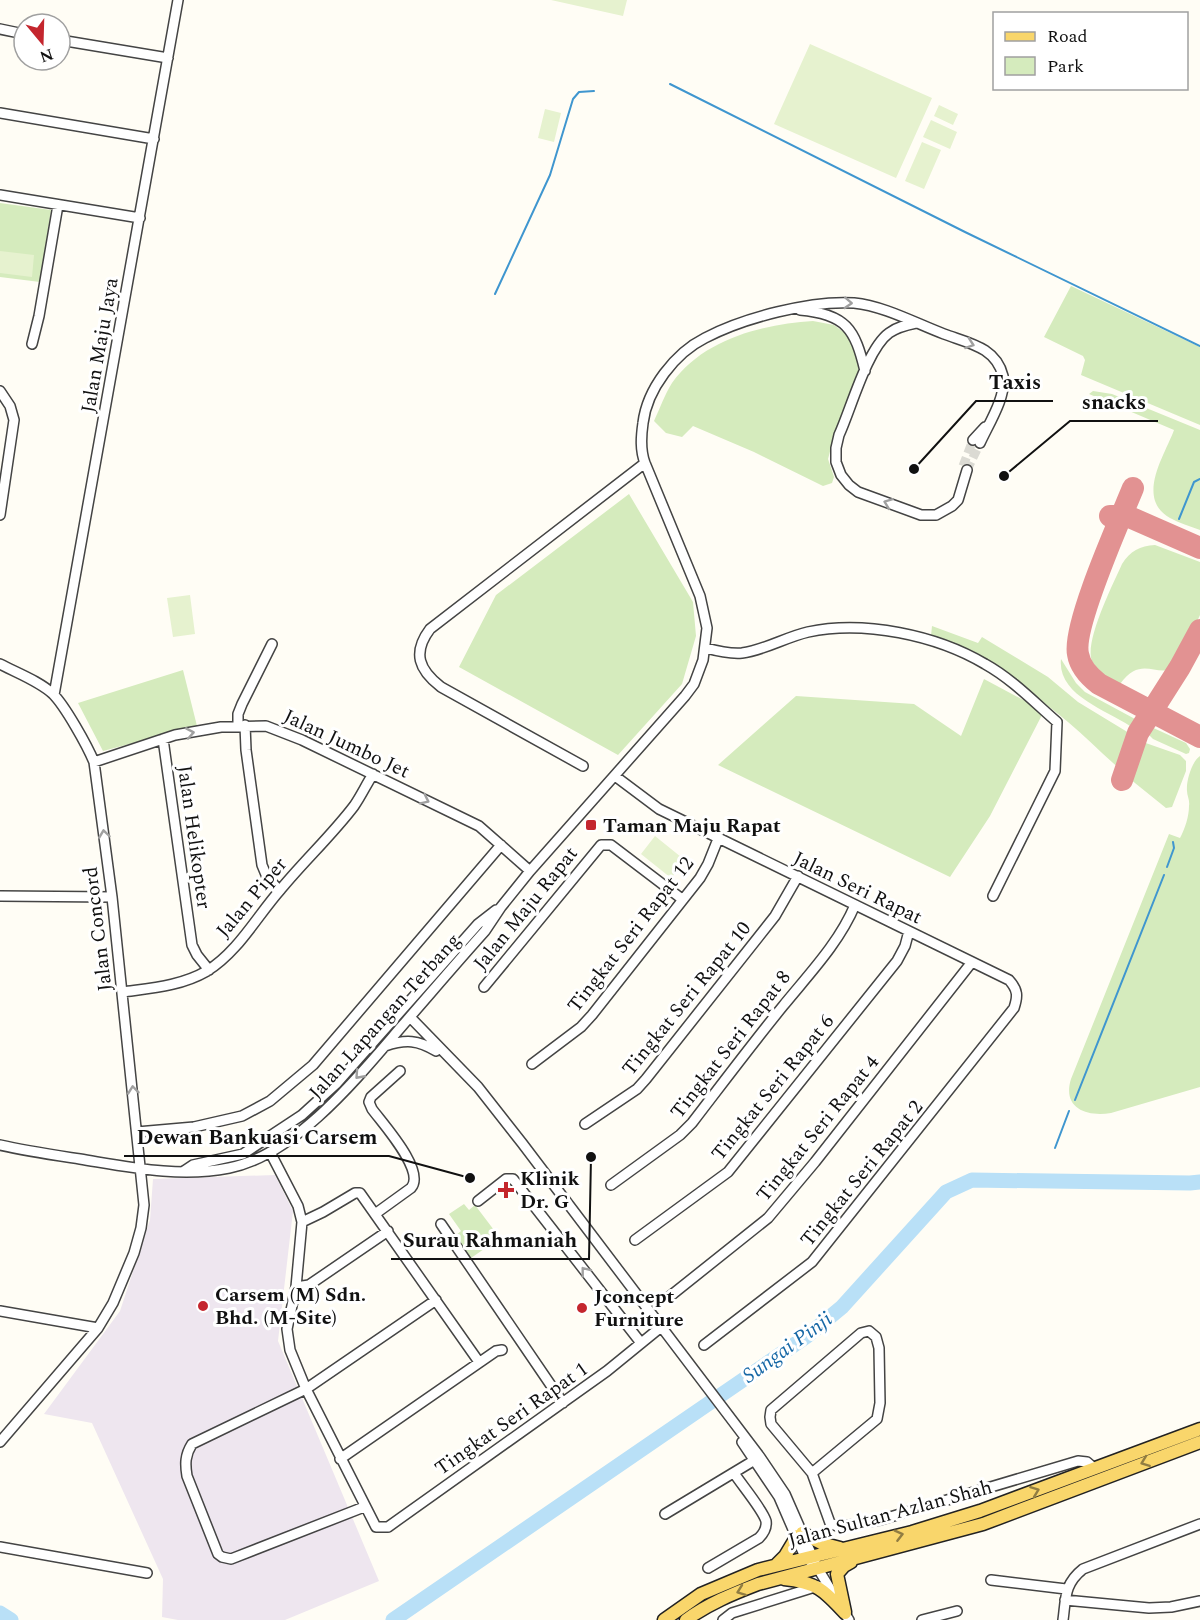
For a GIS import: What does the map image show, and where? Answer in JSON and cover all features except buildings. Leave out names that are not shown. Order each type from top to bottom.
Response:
[{"type":"main road","name":"Jalan Sultan Azlan Shah","points":[[686,1620],[726,1596],[778,1578],[811,1560],[842,1548],[912,1532],[980,1511],[1200,1429]]},
{"type":"main road","name":"Jalan Sultan Azlan Shah","points":[[664,1620],[701,1594],[729,1580],[777,1564],[859,1557],[983,1524],[1200,1442]]},
{"type":"main road","points":[[777,1564],[800,1534],[821,1543],[842,1548]]},
{"type":"main road","points":[[847,1617],[837,1574],[844,1566],[859,1557]]},
{"type":"main road","points":[[778,1578],[808,1582],[818,1586],[847,1617]]},
{"type":"street","name":"Jalan Maju Jaya","points":[[54,695],[178,0]]},
{"type":"street","points":[[72,42],[168,58]]},
{"type":"street","points":[[0,113],[154,139]]},
{"type":"street","points":[[0,195],[140,218]]},
{"type":"street","points":[[32,344],[58,205]]},
{"type":"street","name":"Jalan Lapangan Terbang","points":[[0,1145],[141,1169],[193,1172],[230,1168],[270,1152],[308,1126],[356,1079],[385,1046],[485,931],[530,871],[694,684],[706,648],[707,628],[700,596],[641,450],[644,417],[654,390],[678,358],[705,338],[751,320],[790,309],[832,302],[872,305],[977,345],[994,357],[1000,367],[1004,387],[989,424],[976,442]]},
{"type":"street","name":"Jalan Lapangan Terbang","points":[[790,309],[819,312],[847,326],[859,346],[865,371]]},
{"type":"street","points":[[916,323],[897,328],[885,336],[875,350],[836,448],[836,462],[844,480],[858,492],[915,513],[927,515],[944,512],[958,500],[965,472]]},
{"type":"street","points":[[0,391],[10,406],[14,420],[0,515]]},
{"type":"street","points":[[583,766],[441,687],[429,678],[422,667],[419,652],[423,638],[430,629],[645,463]]},
{"type":"street","points":[[706,648],[741,653],[806,632],[832,628],[895,633],[927,639],[953,648],[986,664],[1011,681],[1057,722],[1055,771],[993,896]]},
{"type":"street","points":[[272,644],[238,714],[246,750],[262,865],[267,877],[279,890]]},
{"type":"street","points":[[0,664],[54,695]]},
{"type":"street","name":"Jalan Concord","points":[[0,1442],[98,1328],[113,1303],[136,1245],[144,1205],[123,992],[94,762],[88,747],[54,695]]},
{"type":"street","name":"Jalan Jumbo Jet","points":[[94,762],[187,733],[241,726],[267,726],[479,826],[530,871]]},
{"type":"street","name":"Jalan Helikopter","points":[[163,739],[192,945],[209,970]]},
{"type":"street","name":"Jalan Piper","points":[[123,992],[169,986],[209,970],[231,950],[279,890],[354,806],[372,774]]},
{"type":"street","name":"Jalan Seri Rapat","points":[[615,776],[659,809],[1009,980],[1016,987],[1018,997]]},
{"type":"street","name":"Tingkat Seri Rapat 12","points":[[532,1064],[587,1022],[704,871],[718,839]]},
{"type":"street","points":[[137,1132],[194,1127],[242,1116],[270,1101],[313,1065],[501,845]]},
{"type":"street","name":"Jalan Maju Rapat","points":[[484,987],[601,845],[611,845],[682,899]]},
{"type":"street","name":"Tingkat Seri Rapat 10","points":[[585,1124],[637,1089],[646,1079],[769,924],[798,876]]},
{"type":"street","points":[[0,896],[112,897]]},
{"type":"street","name":"Tingkat Seri Rapat 8","points":[[611,1185],[680,1135],[692,1123],[835,941],[848,922],[855,904]]},
{"type":"street","name":"Jalan Lapangan Terbang","points":[[184,1171],[193,1165],[243,1154],[299,1117],[356,1061],[478,924],[501,907]]},
{"type":"street","name":"Tingkat Seri Rapat 6","points":[[635,1240],[728,1172],[897,961],[905,946],[909,931]]},
{"type":"street","points":[[356,1061],[407,1018],[412,1003],[456,948]]},
{"type":"street","name":"Tingkat Seri Rapat 4","points":[[669,1297],[768,1218],[972,962]]},
{"type":"street","points":[[427,1036],[419,1018],[422,1006],[429,995]]},
{"type":"street","name":"Tingkat Seri Rapat 2","points":[[704,1345],[812,1262],[1014,1008],[1018,997]]},
{"type":"street","points":[[407,1018],[478,1087],[515,1133],[659,1328]]},
{"type":"street","points":[[407,1018],[474,1090],[736,1428],[757,1459],[800,1534],[811,1560],[847,1617]]},
{"type":"street","points":[[385,1046],[406,1040],[420,1042],[436,1051]]},
{"type":"street","points":[[375,1214],[414,1185],[415,1178],[411,1163],[369,1102],[371,1097],[400,1071]]},
{"type":"street","points":[[279,1131],[271,1143],[270,1152],[298,1206],[302,1222],[296,1287],[286,1329],[290,1350],[306,1389],[364,1507],[231,1559],[218,1554],[187,1476],[185,1464],[192,1444],[306,1389],[436,1300]]},
{"type":"street","points":[[243,1154],[258,1149],[270,1152]]},
{"type":"street","points":[[478,1201],[506,1179],[513,1179],[641,1343]]},
{"type":"street","points":[[302,1222],[355,1193],[360,1193],[479,1362]]},
{"type":"street","points":[[441,1224],[563,1403]]},
{"type":"street","points":[[296,1287],[309,1285],[388,1232]]},
{"type":"street","points":[[0,1311],[98,1328]]},
{"type":"street","name":"Tingkat Seri Rapat 1","points":[[364,1507],[376,1527],[387,1527],[607,1371],[659,1328]]},
{"type":"street","points":[[812,1473],[877,1419],[880,1403],[879,1348],[876,1337],[869,1331],[861,1333],[771,1410],[771,1424],[812,1473],[830,1523],[837,1526],[880,1520],[1078,1461],[1087,1462],[1094,1468]]},
{"type":"street","points":[[340,1459],[479,1362],[496,1351],[502,1350]]},
{"type":"street","points":[[665,1514],[757,1459]]},
{"type":"street","points":[[708,1568],[759,1538],[765,1532],[766,1522],[763,1515],[734,1473]]},
{"type":"street","points":[[1063,1620],[1066,1589],[1073,1576],[1083,1569],[1200,1524]]},
{"type":"street","points":[[0,1547],[147,1573]]},
{"type":"street","points":[[991,1580],[1066,1589]]},
{"type":"street","points":[[723,1620],[732,1613],[818,1586]]},
{"type":"street","points":[[1065,1600],[1149,1608],[1171,1607],[1200,1601]]},
{"type":"street","points":[[922,1620],[957,1611]]},
{"type":"shaded area","points":[[275,1175],[293,1211],[278,1341],[379,1581],[285,1620],[178,1620],[162,1617],[163,1579],[92,1423],[44,1414],[120,1311],[150,1220],[153,1179]]},
{"type":"green space","points":[[551,0],[627,0],[623,16]]},
{"type":"green space","points":[[810,44],[932,98],[896,178],[774,124]]},
{"type":"green space","points":[[939,105],[958,114],[953,125],[934,116]]},
{"type":"green space","points":[[545,109],[561,113],[554,142],[538,138]]},
{"type":"green space","points":[[931,120],[957,132],[950,149],[923,137]]},
{"type":"green space","points":[[922,142],[941,150],[924,189],[905,181]]},
{"type":"green space","points":[[0,203],[51,210],[40,282],[0,277]]},
{"type":"green space","points":[[0,251],[34,255],[32,277],[0,273]]},
{"type":"green space","points":[[1071,286],[1200,347],[1200,425],[1081,375],[1085,360],[1083,356],[1044,337]]},
{"type":"green space","points":[[813,321],[834,325],[849,336],[858,355],[858,375],[834,436],[828,459],[834,477],[832,483],[823,486],[754,452],[693,426],[682,437],[666,433],[654,421],[672,383],[700,355],[717,345],[755,330]]},
{"type":"green space","points":[[1093,391],[1112,394],[1200,430],[1200,530],[1170,518],[1160,510],[1155,499],[1156,476],[1174,430],[1089,394]]},
{"type":"green space","points":[[629,494],[693,602],[696,636],[682,684],[618,755],[459,667],[496,595]]},
{"type":"green space","points":[[1155,545],[1200,562],[1200,615],[1176,667],[1169,670],[1135,670],[1120,684],[1104,675],[1094,665],[1091,652],[1092,641],[1122,564],[1136,550]]},
{"type":"green space","points":[[190,595],[195,634],[173,637],[167,598]]},
{"type":"green space","points":[[932,626],[978,643],[982,637],[1048,677],[1078,702],[1129,733],[1131,738],[1120,769],[1068,722],[1020,685],[968,654],[931,636]]},
{"type":"green space","points":[[1061,659],[1076,683],[1085,692],[1135,719],[1133,724],[1130,726],[1075,692],[1062,672]]},
{"type":"green space","points":[[183,670],[197,726],[103,751],[78,703]]},
{"type":"green space","points":[[984,679],[1044,711],[990,816],[950,877],[718,765],[796,696],[914,704],[961,736]]},
{"type":"green space","points":[[1147,725],[1186,743],[1190,749],[1189,753],[1186,754],[1153,739],[1145,731]]},
{"type":"green space","points":[[1140,741],[1180,755],[1186,761],[1186,771],[1172,807],[1166,808],[1130,779]]},
{"type":"green space","points":[[1200,756],[1200,1087],[1111,1113],[1085,1112],[1073,1104],[1070,1097],[1071,1079],[1169,834],[1180,838],[1184,831],[1189,810],[1187,787],[1189,777],[1194,762]]},
{"type":"green space","points":[[655,836],[686,861],[671,878],[641,854]]},
{"type":"green space","points":[[464,1204],[469,1210],[475,1205],[500,1238],[471,1258],[455,1236],[461,1231],[449,1214]]},
{"type":"waterway","points":[[670,84],[965,232],[1200,346]]},
{"type":"waterway","points":[[495,294],[550,175],[573,99],[579,92],[594,91]]},
{"type":"waterway","points":[[1179,519],[1194,482],[1200,479]]},
{"type":"waterway","points":[[1167,867],[1174,848],[1173,842]]},
{"type":"waterway","points":[[1075,1100],[1164,875]]},
{"type":"waterway","points":[[1055,1148],[1069,1111]]},
{"type":"waterway","name":"Sungai Pinji","points":[[393,1620],[807,1336],[842,1307],[946,1192],[972,1180],[1200,1182]]},
{"type":"waterway","points":[[0,1613],[11,1620]]},
{"type":"taxiway","points":[[1133,488],[1089,598],[1078,640],[1079,659],[1086,671],[1099,684],[1200,737]]},
{"type":"taxiway","points":[[1110,516],[1127,516],[1200,548]]},
{"type":"taxiway","points":[[1122,780],[1138,733],[1180,667],[1200,630]]},
{"type":"tunnel","points":[[963,466],[973,440]]},
{"type":"tunnel","points":[[967,470],[980,443]]},
{"type":"place","name":"Taxis","points":[[914,469]]},
{"type":"place","name":"snacks","points":[[1004,476]]},
{"type":"place","name":"Taman Maju Rapat","points":[[591,825]]},
{"type":"place","name":"Surau Rahmaniah","points":[[591,1157]]},
{"type":"place","name":"Dewan Bankuasi Carsem","points":[[470,1178]]},
{"type":"place","name":"Klinik Dr. G","points":[[506,1190]]},
{"type":"place","name":"Carsem (M) Sdn. Bhd. (M-Site)","points":[[203,1306]]},
{"type":"place","name":"Jconcept Furniture","points":[[582,1308]]}]
